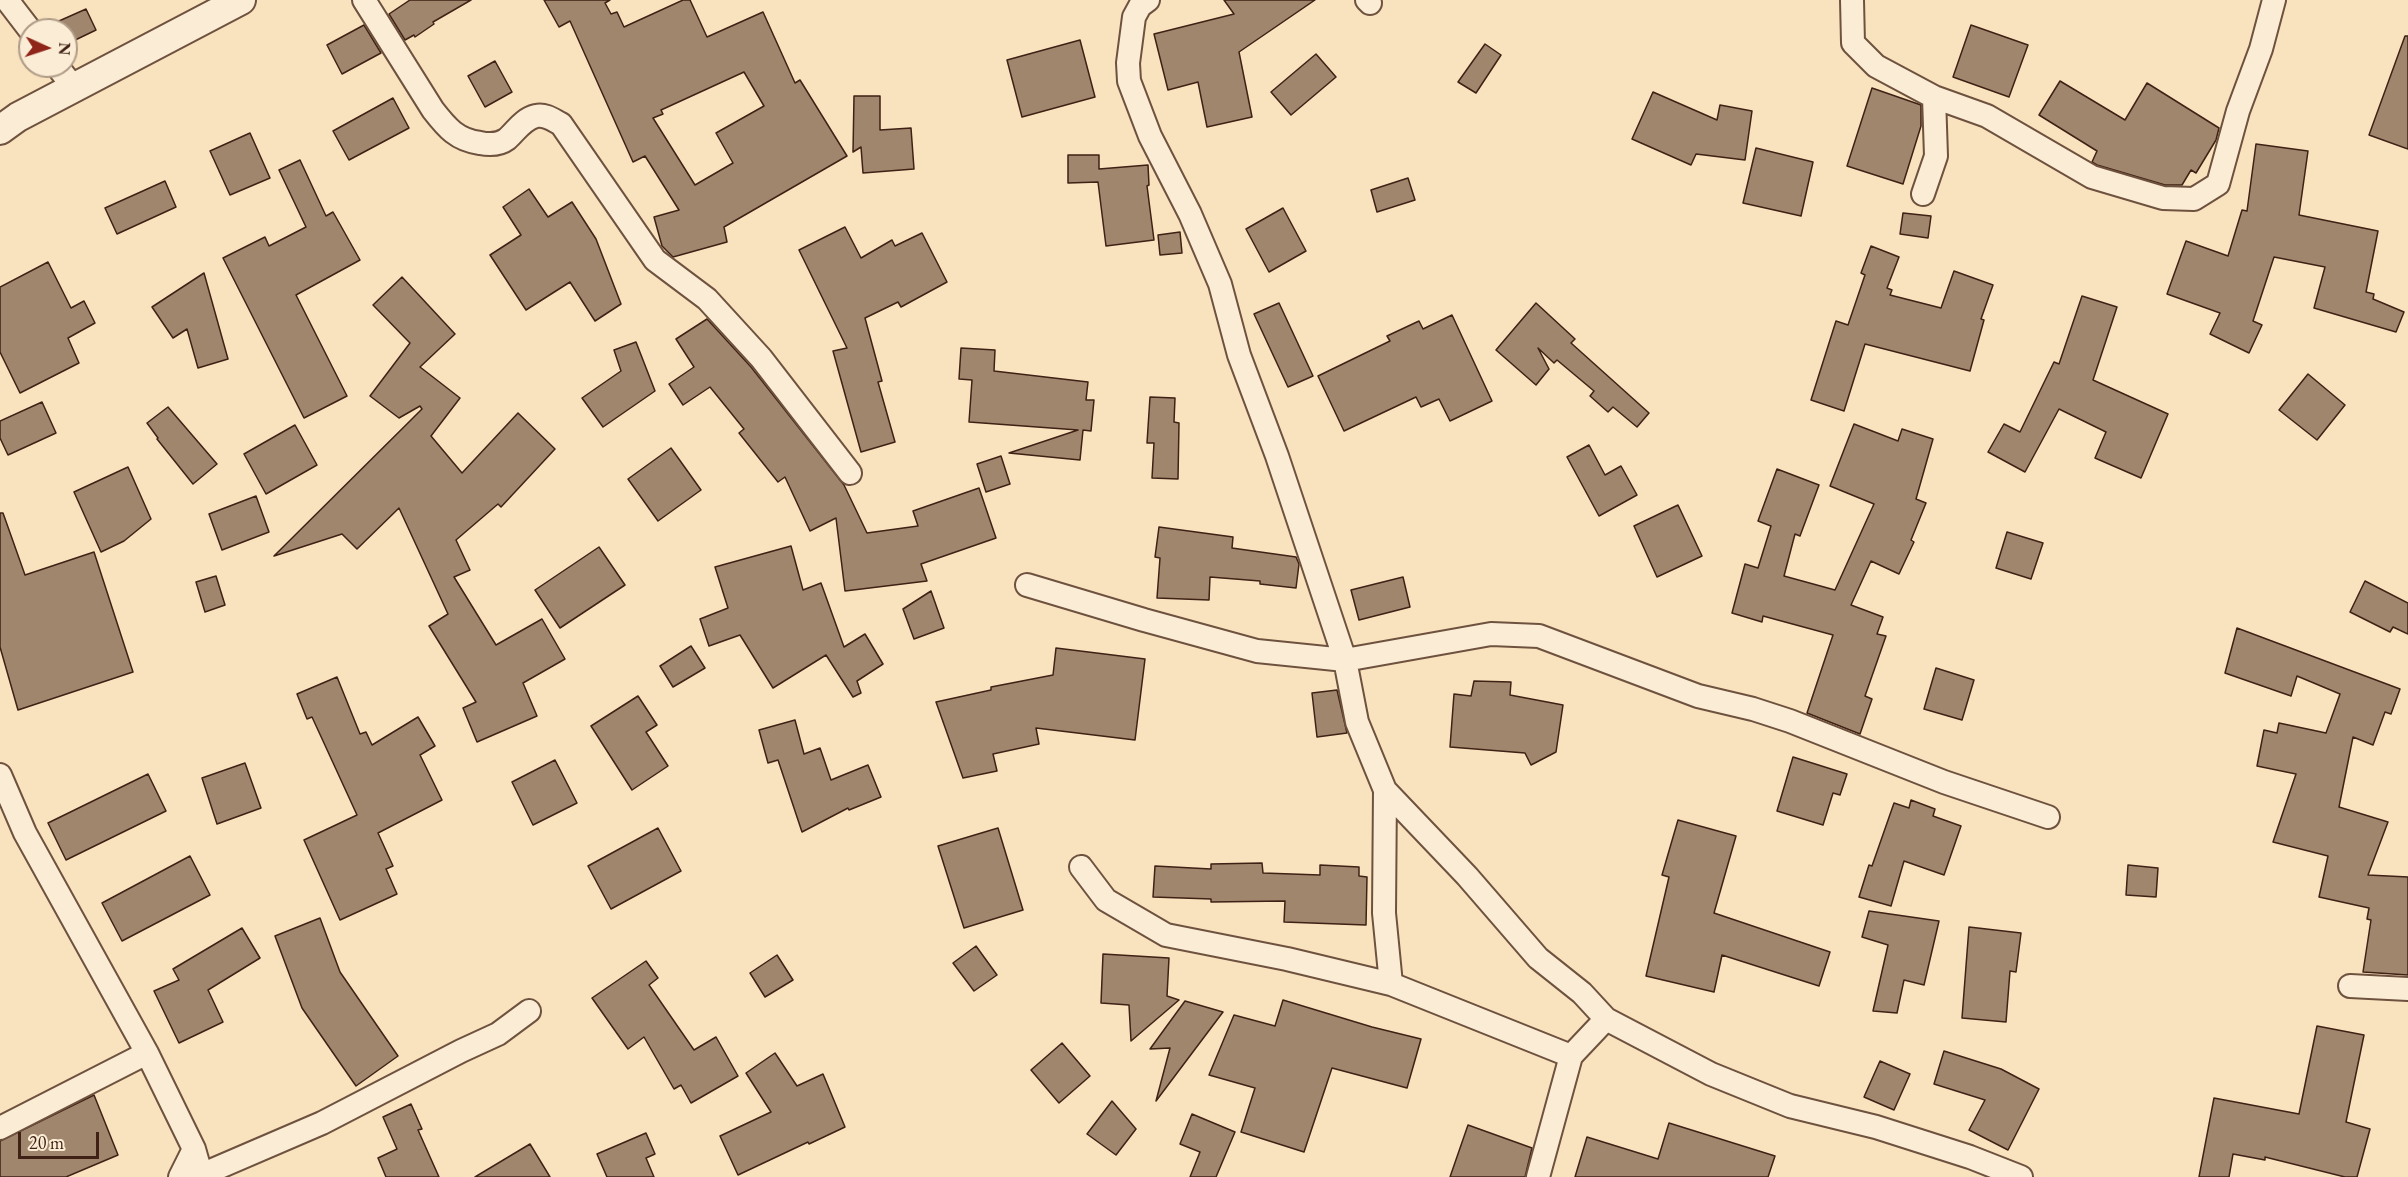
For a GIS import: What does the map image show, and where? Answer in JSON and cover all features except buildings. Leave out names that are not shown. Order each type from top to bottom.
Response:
[{"type":"street","points":[[7,0],[21,18]]},
{"type":"street","points":[[78,71],[241,0]]},
{"type":"street","points":[[364,0],[433,110],[445,126],[464,141],[497,144],[505,140],[526,120],[536,116],[545,116],[561,124],[655,261],[707,299],[761,358],[850,473]]},
{"type":"street","points":[[1148,0],[1140,6],[1134,17],[1128,63],[1130,81],[1150,136],[1190,214],[1220,284],[1239,355],[1277,456],[1345,660],[1357,722],[1385,790],[1467,876],[1538,958],[1581,993],[1606,1019],[1711,1074],[1790,1106],[1876,1126],[1970,1157],[2020,1177]]},
{"type":"street","points":[[1852,0],[1853,43],[1876,66],[1934,97],[1987,116],[2092,177],[2163,198],[2194,199],[2218,184],[2238,111],[2261,49],[2274,0]]},
{"type":"street","points":[[0,130],[64,78]]},
{"type":"street","points":[[1923,194],[1936,156],[1934,97]]},
{"type":"street","points":[[1026,585],[1257,651],[1345,660],[1491,634],[1539,636],[1698,696],[1753,709],[1790,721],[1944,782],[2048,816]]},
{"type":"street","points":[[0,775],[25,833],[147,1053],[194,1149],[195,1176],[322,1123],[498,1034],[529,1011]]},
{"type":"street","points":[[1385,790],[1384,913],[1391,984]]},
{"type":"street","points":[[1081,867],[1106,900],[1166,935],[1287,959],[1391,984],[1572,1056]]},
{"type":"street","points":[[2350,986],[2408,989]]},
{"type":"street","points":[[1538,1177],[1572,1056],[1606,1019]]},
{"type":"street","points":[[0,1128],[147,1053]]}]
